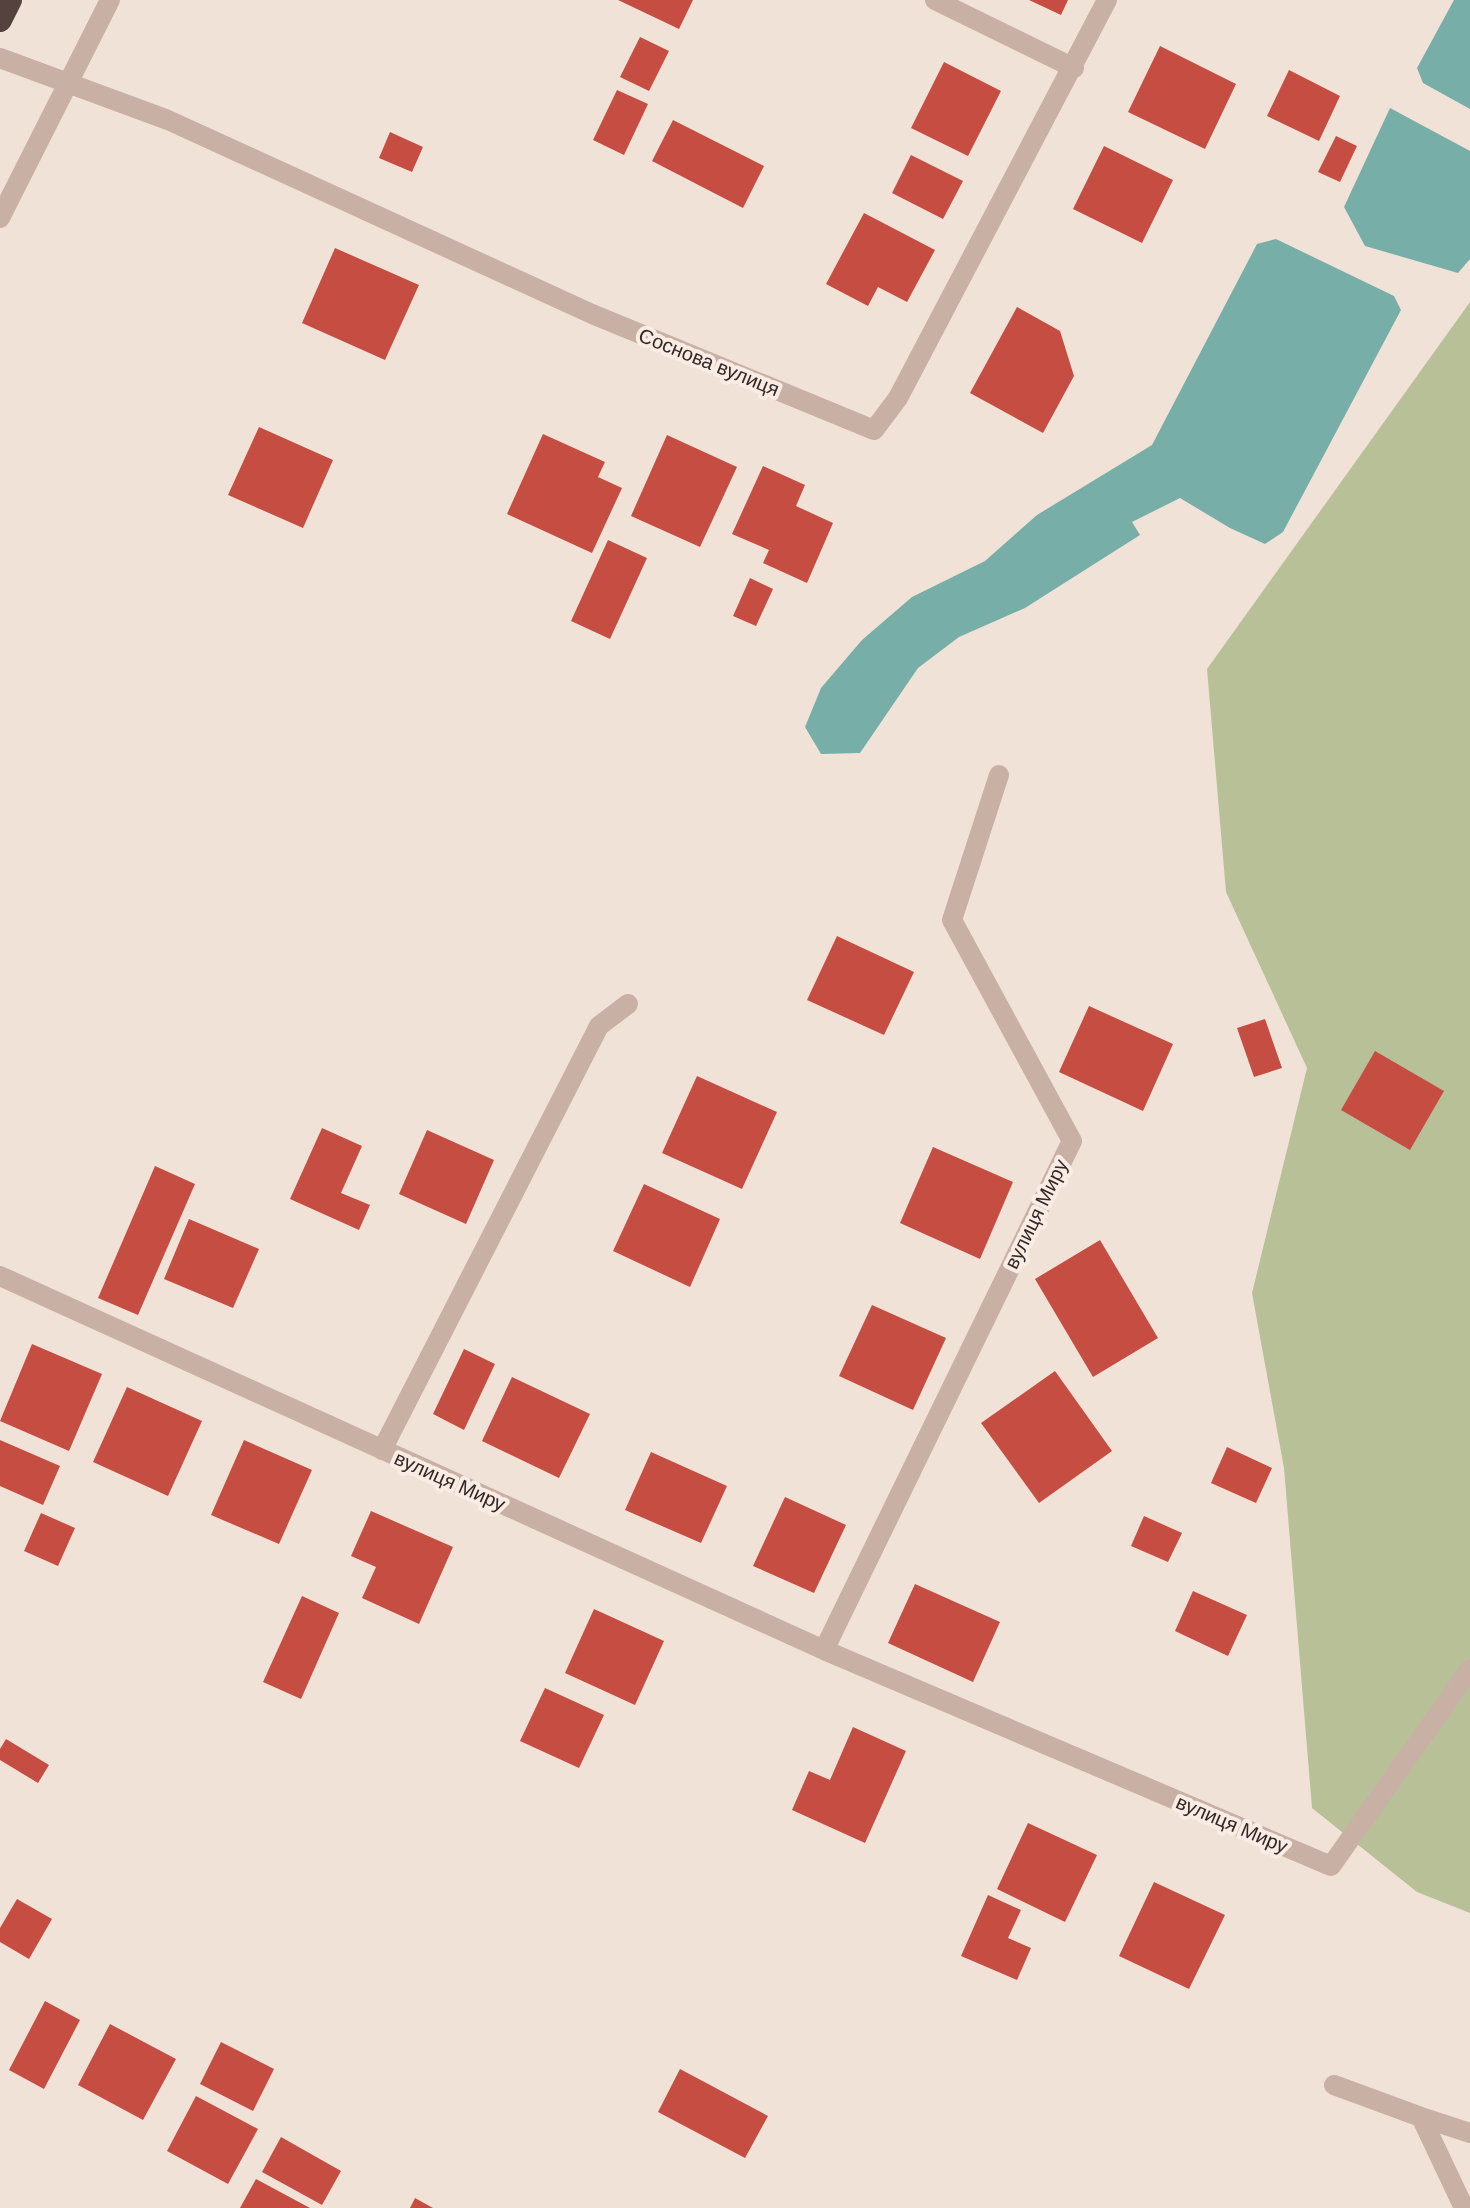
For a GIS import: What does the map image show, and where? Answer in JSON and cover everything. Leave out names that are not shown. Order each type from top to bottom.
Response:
[{"type":"highway","points":[[0,20],[10,0]]},
{"type":"street","points":[[0,218],[110,0]]},
{"type":"street","points":[[935,0],[1074,68]]},
{"type":"street","name":"Соснова вулиця","points":[[67,83],[168,120],[592,314],[874,430],[898,398],[1107,0]]},
{"type":"street","points":[[0,58],[67,83]]},
{"type":"street","name":"вулиця Миру","points":[[824,1650],[1072,1141],[952,920],[999,775]]},
{"type":"street","name":"вулиця Миру","points":[[382,1450],[599,1026],[628,1004]]},
{"type":"street","name":"вулиця Миру","points":[[0,1276],[824,1650],[1331,1866],[1470,1669]]},
{"type":"street","points":[[1334,2085],[1470,2133]]},
{"type":"street","points":[[1421,2117],[1464,2208]]},
{"type":"green space","points":[[1470,302],[1470,1913],[1417,1892],[1312,1808],[1284,1468],[1252,1293],[1307,1068],[1226,892],[1207,669]]},
{"type":"water","points":[[1454,0],[1470,0],[1470,109],[1423,83],[1417,68]]},
{"type":"water","points":[[1390,108],[1470,151],[1470,259],[1458,273],[1365,246],[1344,207]]},
{"type":"water","points":[[1276,239],[1394,296],[1401,310],[1283,532],[1265,544],[1230,528],[1180,498],[1132,522],[1140,535],[1025,608],[959,637],[918,668],[860,753],[821,754],[805,727],[821,688],[862,640],[912,597],[985,561],[1037,515],[1152,445],[1257,244]]},
{"type":"building","points":[[618,0],[693,0],[679,29]]},
{"type":"building","points":[[1029,0],[1068,0],[1061,15]]},
{"type":"building","points":[[640,37],[669,51],[649,91],[620,77]]},
{"type":"building","points":[[1160,46],[1236,84],[1205,149],[1128,112]]},
{"type":"building","points":[[944,62],[1001,91],[968,156],[911,128]]},
{"type":"building","points":[[1289,70],[1340,96],[1319,141],[1267,116]]},
{"type":"building","points":[[617,90],[648,104],[624,155],[593,140]]},
{"type":"building","points":[[673,120],[764,166],[743,208],[652,161]]},
{"type":"building","points":[[390,132],[423,147],[412,172],[379,158]]},
{"type":"building","points":[[1336,136],[1357,146],[1340,182],[1318,172]]},
{"type":"building","points":[[1104,146],[1173,180],[1142,243],[1073,209]]},
{"type":"building","points":[[911,155],[963,181],[943,219],[892,193]]},
{"type":"building","points":[[864,213],[935,250],[907,302],[878,287],[868,306],[826,284]]},
{"type":"building","points":[[335,248],[419,285],[385,360],[302,323]]},
{"type":"building","points":[[1017,307],[1060,331],[1074,376],[1043,433],[970,393]]},
{"type":"building","points":[[259,427],[333,460],[303,528],[228,495]]},
{"type":"building","points":[[543,434],[605,462],[598,477],[622,488],[592,553],[507,514]]},
{"type":"building","points":[[667,435],[737,467],[700,547],[631,516]]},
{"type":"building","points":[[763,466],[805,485],[796,506],[833,523],[807,583],[763,563],[769,550],[732,534]]},
{"type":"building","points":[[608,540],[647,558],[610,639],[571,621]]},
{"type":"building","points":[[750,578],[773,589],[756,626],[733,616]]},
{"type":"building","points":[[837,936],[914,972],[884,1035],[807,1000]]},
{"type":"building","points":[[1089,1006],[1173,1044],[1143,1111],[1059,1072]]},
{"type":"building","points":[[1265,1019],[1282,1068],[1254,1077],[1237,1028]]},
{"type":"building","points":[[1375,1051],[1444,1091],[1410,1150],[1341,1110]]},
{"type":"building","points":[[697,1076],[777,1112],[742,1189],[662,1153]]},
{"type":"building","points":[[322,1128],[362,1146],[341,1193],[370,1205],[359,1230],[290,1199]]},
{"type":"building","points":[[427,1130],[494,1160],[466,1224],[399,1194]]},
{"type":"building","points":[[933,1147],[1013,1182],[980,1259],[900,1223]]},
{"type":"building","points":[[155,1166],[195,1184],[138,1315],[98,1298]]},
{"type":"building","points":[[644,1184],[720,1219],[690,1287],[613,1251]]},
{"type":"building","points":[[189,1219],[259,1249],[233,1308],[164,1279]]},
{"type":"building","points":[[1100,1240],[1158,1338],[1093,1377],[1035,1279]]},
{"type":"building","points":[[872,1305],[946,1338],[913,1410],[839,1376]]},
{"type":"building","points":[[32,1344],[102,1374],[69,1451],[0,1421]]},
{"type":"building","points":[[464,1349],[495,1364],[464,1430],[433,1414]]},
{"type":"building","points":[[1055,1371],[1112,1451],[1039,1503],[981,1423]]},
{"type":"building","points":[[512,1377],[590,1414],[559,1478],[482,1441]]},
{"type":"building","points":[[127,1387],[202,1421],[168,1496],[93,1462]]},
{"type":"building","points":[[0,1440],[60,1466],[43,1505],[0,1486]]},
{"type":"building","points":[[244,1440],[312,1470],[279,1544],[211,1515]]},
{"type":"building","points":[[1227,1447],[1272,1468],[1256,1503],[1211,1483]]},
{"type":"building","points":[[651,1452],[727,1486],[701,1543],[625,1510]]},
{"type":"building","points":[[785,1497],[846,1525],[814,1593],[753,1566]]},
{"type":"building","points":[[371,1511],[453,1547],[419,1624],[362,1598],[376,1567],[351,1556]]},
{"type":"building","points":[[41,1513],[75,1528],[58,1566],[24,1551]]},
{"type":"building","points":[[1144,1516],[1182,1533],[1168,1562],[1131,1546]]},
{"type":"building","points":[[915,1584],[1000,1622],[973,1682],[888,1643]]},
{"type":"building","points":[[1193,1591],[1247,1615],[1228,1656],[1175,1631]]},
{"type":"building","points":[[302,1596],[339,1613],[301,1699],[263,1682]]},
{"type":"building","points":[[594,1609],[664,1641],[635,1705],[565,1673]]},
{"type":"building","points":[[545,1688],[604,1715],[579,1768],[520,1741]]},
{"type":"building","points":[[853,1727],[906,1751],[865,1843],[792,1810],[809,1771],[830,1780]]},
{"type":"building","points":[[6,1739],[49,1765],[38,1783],[0,1760],[0,1749]]},
{"type":"building","points":[[1028,1823],[1097,1855],[1065,1922],[997,1889]]},
{"type":"building","points":[[1154,1882],[1225,1915],[1189,1989],[1119,1956]]},
{"type":"building","points":[[988,1895],[1021,1910],[1008,1938],[1031,1948],[1017,1980],[961,1956]]},
{"type":"building","points":[[17,1899],[52,1919],[29,1959],[0,1942],[0,1928]]},
{"type":"building","points":[[45,2001],[80,2020],[44,2089],[9,2070]]},
{"type":"building","points":[[110,2024],[176,2059],[143,2120],[78,2085]]},
{"type":"building","points":[[221,2042],[274,2069],[253,2111],[200,2084]]},
{"type":"building","points":[[680,2069],[768,2116],[745,2158],[658,2112]]},
{"type":"building","points":[[196,2096],[258,2129],[228,2184],[167,2151]]},
{"type":"building","points":[[281,2137],[341,2171],[322,2205],[262,2172]]},
{"type":"building","points":[[256,2179],[310,2208],[240,2208]]},
{"type":"building","points":[[415,2198],[433,2208],[410,2208]]}]
